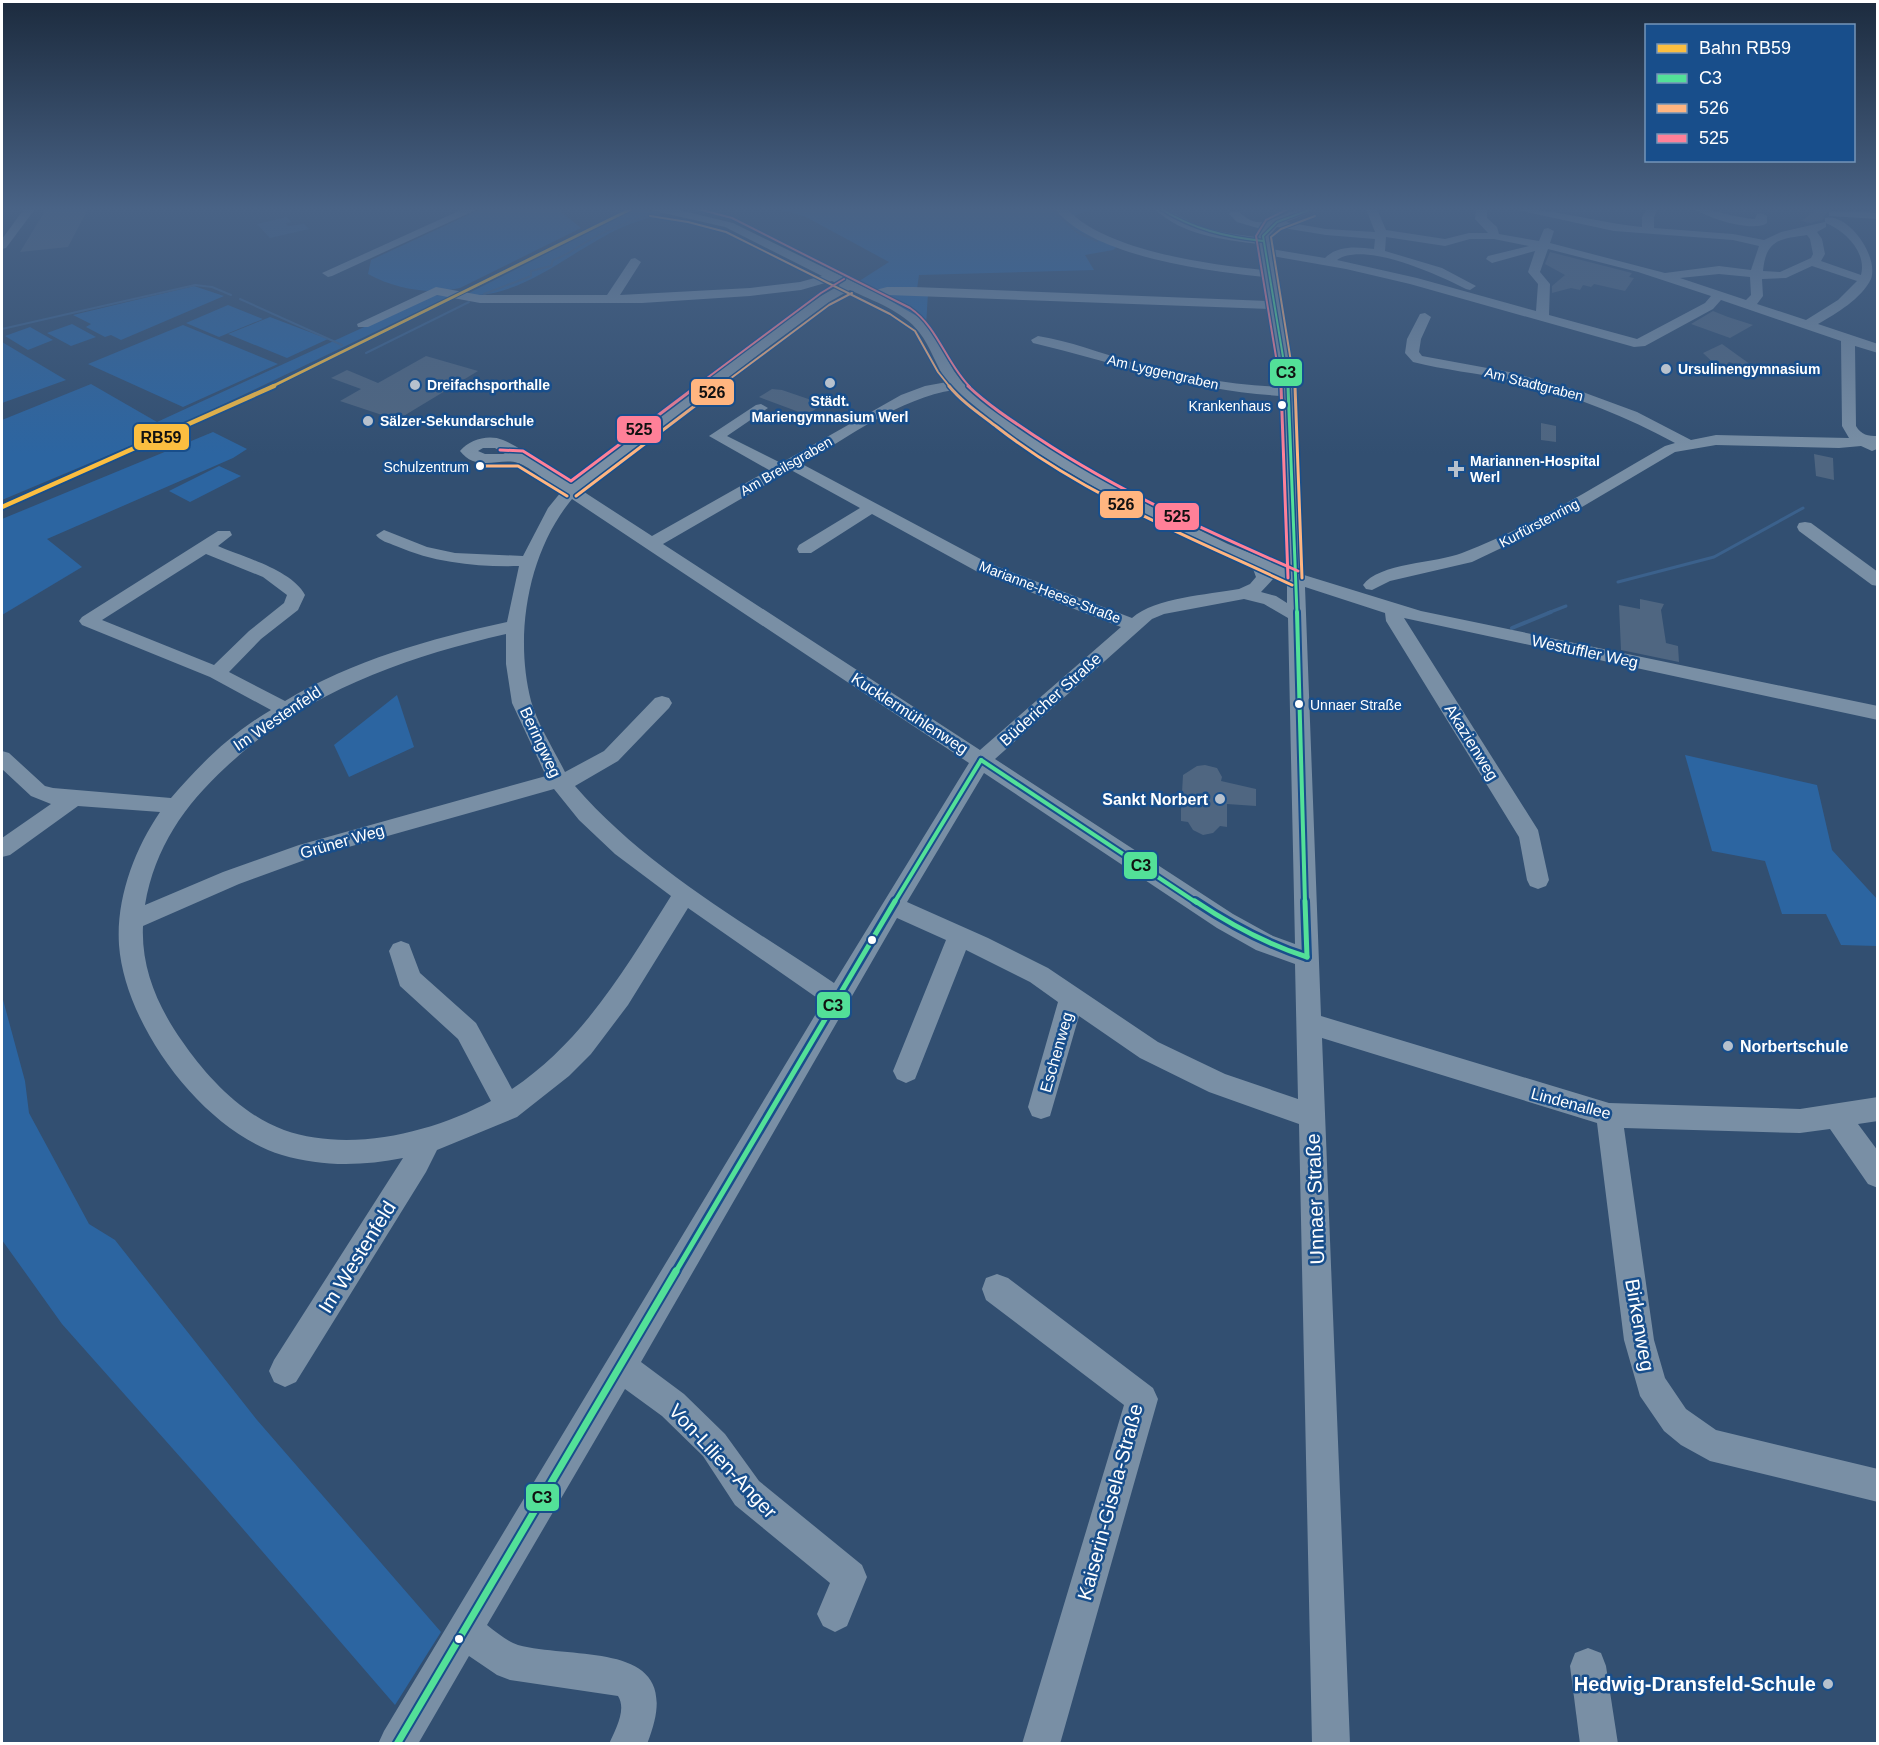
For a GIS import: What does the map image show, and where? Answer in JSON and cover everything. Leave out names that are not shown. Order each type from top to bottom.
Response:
[{"type":"street","points":[[611,299],[617,290]]},
{"type":"street","points":[[363,324],[436,291],[480,299],[611,299],[763,290]]},
{"type":"street","name":"Beringweg","points":[[839,999],[685,894],[623,848],[586,814],[559,782],[522,703],[515,664],[514,626],[529,561],[556,508],[571,490],[766,342],[840,290]]},
{"type":"street","name":"Westuffler Weg","points":[[858,290],[917,321],[926,332],[940,361],[956,385],[980,405],[1074,469],[1182,526],[1295,578],[1394,610],[1878,712]]},
{"type":"street","name":"Unnaer Straße","points":[[1272,290],[1289,392],[1331,1743]]},
{"type":"street","points":[[1449,290],[1627,342],[1640,342],[1709,306],[1719,295]]},
{"type":"street","points":[[1479,290],[1496,303]]},
{"type":"street","points":[[1542,317],[1544,290]]},
{"type":"street","points":[[1706,290],[1878,349]]},
{"type":"street","points":[[1749,305],[1757,296],[1757,290]]},
{"type":"street","points":[[1813,327],[1854,290]]},
{"type":"street","points":[[1813,327],[1830,323],[1868,290]]},
{"type":"street","points":[[870,296],[887,291],[1274,305]]},
{"type":"street","name":"Am Stadtgraben","points":[[1425,317],[1414,339],[1412,353],[1418,359],[1503,375],[1568,391],[1643,420],[1688,444]]},
{"type":"street","points":[[1848,339],[1849,426],[1852,433],[1873,444]]},
{"type":"street","name":"Am Lyggengraben","points":[[1038,340],[1059,343],[1149,371],[1252,391],[1289,392]]},
{"type":"street","name":"Am Breilsgraben","points":[[652,543],[906,398],[930,389],[956,385]]},
{"type":"street","name":"Marianne-Heese-Straße","points":[[761,408],[716,436],[872,507],[982,567],[1133,625]]},
{"type":"street","name":"Kurfürstenring","points":[[1372,585],[1383,577],[1466,558],[1491,548],[1554,517],[1670,449],[1716,440],[1873,444]]},
{"type":"street","name":"Kucklermühlenweg","points":[[520,458],[1225,921],[1263,943],[1307,957]]},
{"type":"street","points":[[805,549],[872,507]]},
{"type":"street","points":[[1806,527],[1878,581]]},
{"type":"street","points":[[224,535],[88,621],[217,673],[285,709]]},
{"type":"street","points":[[384,535],[414,549],[446,559],[482,563],[529,561]]},
{"type":"street","points":[[1239,553],[1263,555],[1276,553],[1293,546]]},
{"type":"street","points":[[204,547],[269,573],[294,591],[296,595],[292,606],[255,635],[217,673]]},
{"type":"street","points":[[1244,594],[1256,588],[1265,578],[1259,563]]},
{"type":"street","name":"Büdericher Straße","points":[[397,1743],[981,760],[1146,615],[1160,609],[1244,594],[1270,600],[1297,616]]},
{"type":"street","name":"Akazienweg","points":[[1394,610],[1395,621],[1530,836],[1538,880]]},
{"type":"street","name":"Im Westenfeld","points":[[514,626],[455,639],[389,659],[325,686],[285,709],[248,735],[220,759],[178,806],[156,835],[143,864],[135,893],[131,947],[137,974],[150,1007],[179,1058],[198,1084],[224,1111],[254,1131],[281,1143],[316,1150],[346,1151],[426,1141],[487,1119],[539,1086],[596,1029],[685,894]]},
{"type":"street","name":"Grüner Weg","points":[[132,921],[267,864],[332,843],[559,782],[611,756],[662,703]]},
{"type":"street","points":[[2,758],[38,791],[51,796],[178,806]]},
{"type":"street","points":[[2,849],[74,798]]},
{"type":"street","points":[[893,906],[1039,975],[1149,1050],[1218,1084],[1312,1116]]},
{"type":"street","points":[[906,1071],[960,936]]},
{"type":"street","points":[[401,951],[408,979],[467,1031],[478,1048],[507,1108]]},
{"type":"street","name":"Eschenweg","points":[[1041,1107],[1072,997]]},
{"type":"street","name":"Lindenallee","points":[[1309,1023],[1609,1115],[1800,1121],[1878,1109]]},
{"type":"street","name":"Birkenweg","points":[[1609,1115],[1639,1340],[1651,1385],[1675,1420],[1710,1445],[1878,1486]]},
{"type":"street","points":[[1837,1116],[1878,1175]]},
{"type":"street","name":"Im Westenfeld","points":[[285,1371],[416,1163],[426,1141]]},
{"type":"street","name":"Kaiserin-Gisela-Straße","points":[[997,1289],[1142,1399],[1041,1743]]},
{"type":"street","name":"Von-Lilien-Anger","points":[[620,1366],[674,1405],[714,1445],[747,1493],[790,1532],[850,1577],[835,1614]]},
{"type":"street","points":[[464,1632],[510,1662],[612,1676],[630,1682],[637,1692],[640,1704],[636,1725],[628,1743]]},
{"type":"street","points":[[1588,1666],[1599,1743]]},
{"type":"shaded area","points":[[176,290],[207,290],[224,296],[121,340],[111,335],[105,337],[86,327],[91,324],[73,315]]},
{"type":"shaded area","points":[[474,290],[502,290],[487,294],[465,295]]},
{"type":"shaded area","points":[[928,293],[926,326],[880,296],[883,294]]},
{"type":"shaded area","points":[[434,295],[450,296],[178,426],[2,500],[2,420],[91,384],[157,422]]},
{"type":"shaded area","points":[[228,305],[263,319],[219,337],[186,323]]},
{"type":"shaded area","points":[[270,317],[328,339],[287,358],[228,334]]},
{"type":"shaded area","points":[[72,324],[96,337],[71,346],[47,333]]},
{"type":"shaded area","points":[[183,325],[278,364],[183,407],[88,364]]},
{"type":"shaded area","points":[[30,327],[53,340],[28,350],[5,336]]},
{"type":"shaded area","points":[[2,342],[66,380],[2,403]]},
{"type":"shaded area","points":[[213,432],[247,449],[233,458],[47,539],[82,567],[2,615],[2,519]]},
{"type":"shaded area","points":[[219,466],[241,476],[190,502],[169,491]]},
{"type":"shaded area","points":[[397,695],[414,747],[349,777],[334,745]]},
{"type":"shaded area","points":[[1685,755],[1817,785],[1832,850],[1877,899],[1877,946],[1841,945],[1826,914],[1782,914],[1765,861],[1712,851]]},
{"type":"shaded area","points":[[2,996],[25,1081],[29,1113],[89,1224],[115,1240],[257,1420],[441,1632],[395,1705],[62,1324],[2,1240]]},
{"type":"building","points":[[1713,311],[1753,325],[1730,338],[1691,324]]},
{"type":"building","points":[[1722,344],[1754,367],[1753,369],[1729,362],[1721,370],[1703,353]]},
{"type":"building","name":"Dreifachsporthalle","points":[[426,356],[478,371],[397,420],[340,401],[361,389],[331,378],[347,370],[378,383]]},
{"type":"building","points":[[772,389],[782,390],[823,404],[807,415],[759,397]]},
{"type":"building","points":[[1541,423],[1556,426],[1556,442],[1541,440]]},
{"type":"building","points":[[1814,454],[1833,458],[1834,480],[1816,476]]},
{"type":"building","points":[[1640,599],[1664,604],[1661,610],[1666,643],[1678,646],[1679,662],[1621,650],[1619,605],[1640,609]]},
{"type":"building","name":"Sankt Norbert","points":[[1197,766],[1217,768],[1222,777],[1221,781],[1256,789],[1256,806],[1227,804],[1227,827],[1220,826],[1213,833],[1203,835],[1193,830],[1188,822],[1181,821],[1181,810],[1183,775]]},
{"type":"waterway","points":[[2,329],[171,290]]},
{"type":"waterway","points":[[220,290],[231,295]]},
{"type":"waterway","points":[[484,294],[493,290]]},
{"type":"waterway","points":[[240,299],[342,345]]},
{"type":"waterway","points":[[366,353],[469,302]]},
{"type":"waterway","points":[[1618,582],[1714,557],[1803,508]]},
{"type":"waterway","points":[[1548,613],[1566,606]]},
{"type":"waterway","points":[[1512,628],[1551,612]]},
{"type":"rail line","name":"RB59","points":[[2,507],[241,402],[466,290]]},
{"type":"transit line","name":"525","points":[[500,450],[523,451],[571,481],[825,290]]},
{"type":"transit line","name":"526","points":[[843,290],[890,314],[915,331],[938,372],[957,396],[1011,438],[1049,463],[1128,508],[1292,585]]},
{"type":"transit line","name":"525","points":[[875,290],[910,308],[923,318],[950,363],[966,383],[980,396],[1054,449],[1173,515],[1298,571]]},
{"type":"transit line","name":"525","points":[[1265,290],[1282,393],[1288,578]]},
{"type":"transit line","name":"C3","points":[[1272,290],[1290,397],[1307,957]]},
{"type":"transit line","name":"526","points":[[1280,290],[1296,392],[1302,578]]},
{"type":"transit line","name":"526","points":[[576,496],[770,348],[829,305],[852,293]]},
{"type":"transit line","name":"526","points":[[480,466],[518,466],[567,496]]},
{"type":"transit line","name":"C3","points":[[981,760],[1225,921],[1275,947],[1307,957]]},
{"type":"transit line","name":"C3","points":[[397,1744],[915,867],[981,760]]},
{"type":"place","name":"Ursulinengymnasium","points":[[1666,369]]},
{"type":"place","name":"Städt. Mariengymnasium Werl","points":[[830,383]]},
{"type":"place","name":"Dreifachsporthalle","points":[[415,385]]},
{"type":"place","name":"Krankenhaus","points":[[1282,405]]},
{"type":"place","name":"Sälzer-Sekundarschule","points":[[368,421]]},
{"type":"place","name":"Schulzentrum","points":[[480,466]]},
{"type":"place","name":"Mariannen-Hospital Werl","points":[[1456,469]]},
{"type":"place","name":"Unnaer Straße","points":[[1299,704]]},
{"type":"place","name":"Sankt Norbert","points":[[1220,799]]},
{"type":"place","name":"Norbertschule","points":[[1728,1046]]},
{"type":"place","name":"Hedwig-Dransfeld-Schule","points":[[1828,1684]]}]
